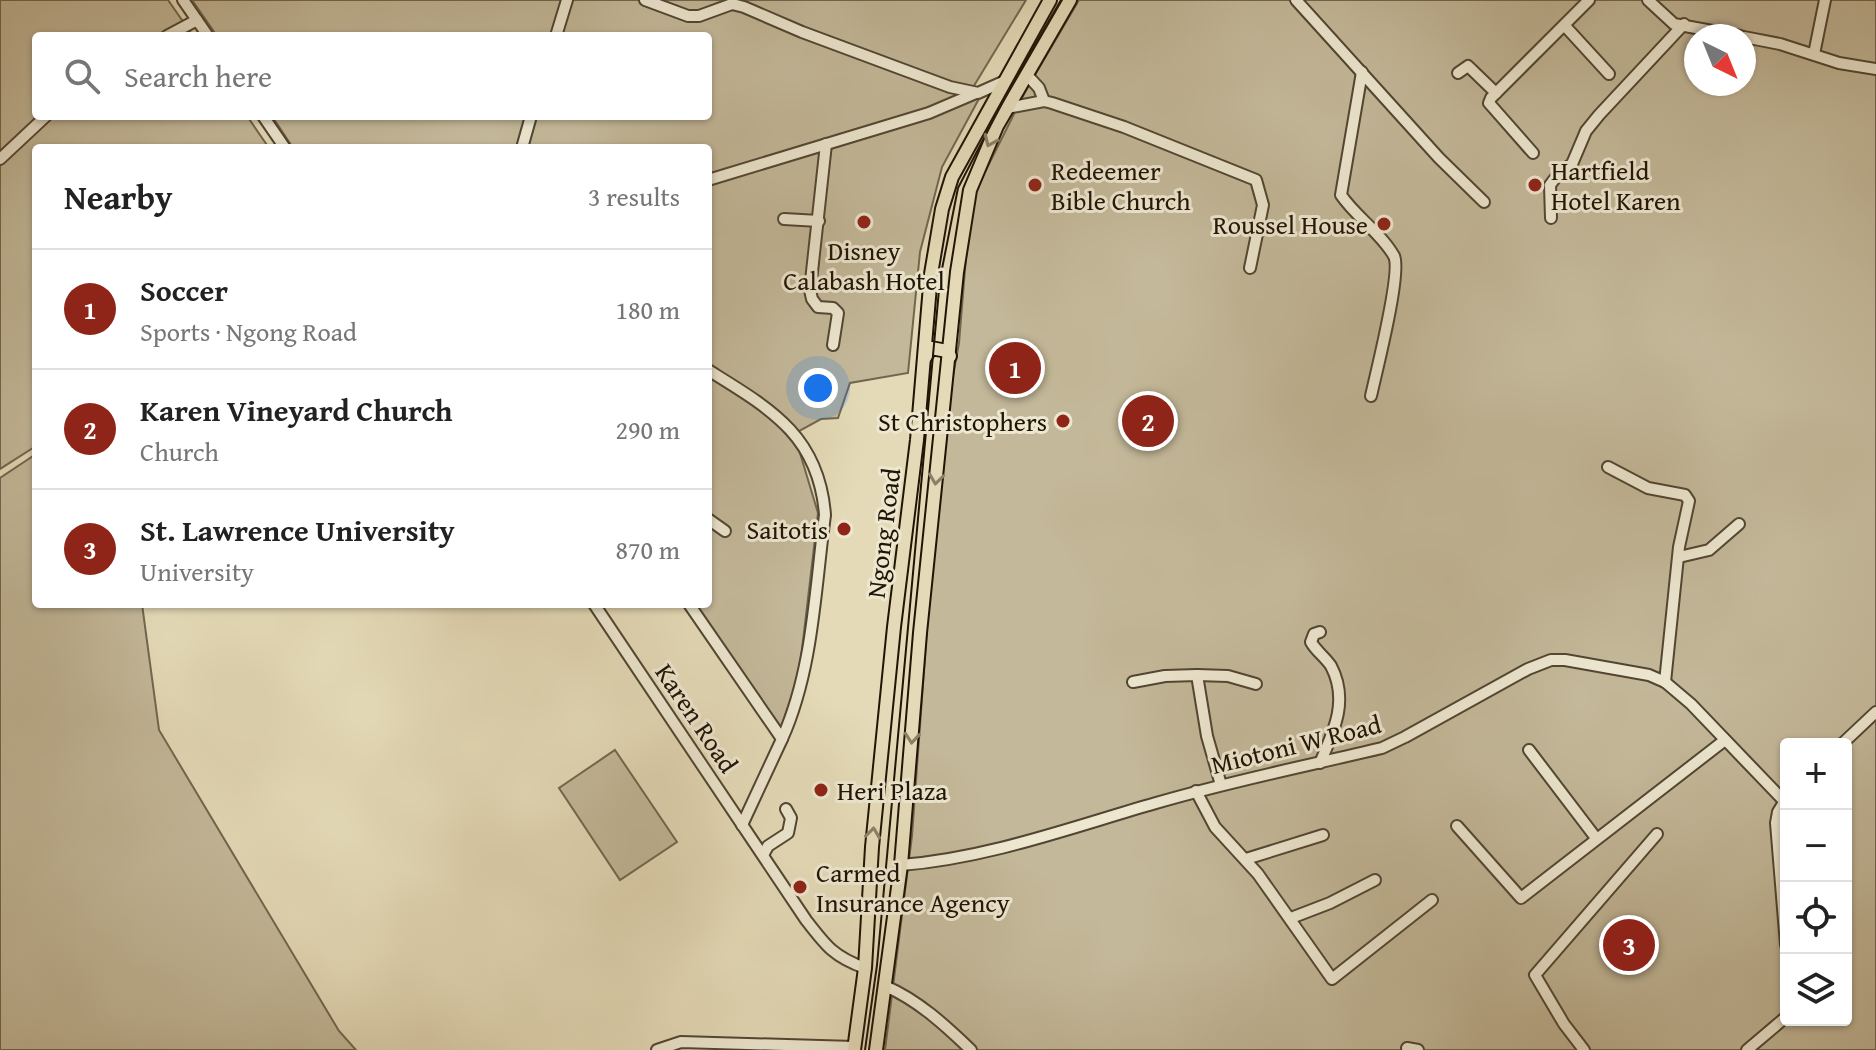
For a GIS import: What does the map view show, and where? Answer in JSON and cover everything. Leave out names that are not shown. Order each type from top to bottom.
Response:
[{"type":"main road","name":"Ngong Road","points":[[854,1048],[865,968],[872,847],[931,274],[942,209],[952,177],[1050,0]]},
{"type":"main road","name":"Ngong Road","points":[[876,1050],[901,865],[920,633],[955,298],[970,190],[1007,108],[1070,0]]},
{"type":"main road","points":[[930,299],[931,307],[939,313],[953,309],[955,298]]},
{"type":"main road","points":[[924,359],[927,352],[936,347],[947,351],[950,356]]},
{"type":"street","points":[[183,0],[205,32]]},
{"type":"street","points":[[557,32],[567,0]]},
{"type":"street","points":[[645,0],[688,16],[699,16],[732,4],[744,7],[950,87],[978,93]]},
{"type":"street","points":[[1296,0],[1439,158],[1484,202]]},
{"type":"street","points":[[1648,0],[1674,24],[1684,24]]},
{"type":"street","points":[[1814,54],[1825,0]]},
{"type":"street","points":[[1533,153],[1491,107],[1491,98],[1565,26],[1586,1]]},
{"type":"street","points":[[174,32],[197,20]]},
{"type":"street","points":[[1551,218],[1550,185],[1560,172],[1572,164],[1586,131],[1611,100],[1684,24]]},
{"type":"street","points":[[1565,26],[1609,74]]},
{"type":"street","points":[[1756,40],[1839,63],[1876,69]]},
{"type":"street","points":[[1458,73],[1468,66],[1496,93]]},
{"type":"street","points":[[1362,72],[1341,195],[1381,240],[1396,263],[1389,316],[1371,396]]},
{"type":"street","points":[[1027,75],[1039,88],[1044,101]]},
{"type":"street","points":[[712,179],[929,113],[1005,81]]},
{"type":"street","points":[[1007,108],[1044,101],[1124,127],[1256,180],[1263,205],[1250,268]]},
{"type":"street","points":[[0,159],[42,120]]},
{"type":"street","points":[[266,120],[282,144]]},
{"type":"street","points":[[523,144],[530,120]]},
{"type":"street","points":[[826,144],[810,290],[818,307],[833,308],[838,313],[833,345]]},
{"type":"street","points":[[784,219],[819,221]]},
{"type":"street","points":[[712,373],[785,422],[805,450],[825,515],[804,671],[793,714],[742,825]]},
{"type":"street","points":[[1608,467],[1648,488],[1679,493],[1687,498],[1665,682]]},
{"type":"street","points":[[712,522],[725,531]]},
{"type":"street","points":[[1679,557],[1709,550],[1739,524]]},
{"type":"street","name":"Karen Road","points":[[597,608],[828,949],[840,958],[865,968]]},
{"type":"street","points":[[692,608],[782,739]]},
{"type":"street","points":[[1320,632],[1314,634],[1311,642],[1332,669],[1341,700],[1334,729],[1320,763]]},
{"type":"street","name":"Miotoni W Road","points":[[901,865],[933,863],[1024,843],[1196,791],[1392,744],[1528,669],[1551,660],[1619,669],[1665,682],[1691,704],[1780,795]]},
{"type":"street","points":[[1197,675],[1207,736],[1221,785]]},
{"type":"street","points":[[1133,682],[1165,676],[1197,675],[1228,676],[1256,684]]},
{"type":"street","points":[[1848,738],[1876,712]]},
{"type":"street","points":[[1457,826],[1521,898],[1725,740]]},
{"type":"street","points":[[1529,750],[1596,838]]},
{"type":"street","points":[[1196,791],[1215,827],[1246,859],[1332,979],[1432,900]]},
{"type":"street","points":[[763,855],[768,846],[784,837],[789,828],[791,818],[786,809]]},
{"type":"street","points":[[1780,810],[1776,840],[1780,882]]},
{"type":"street","points":[[1584,1050],[1564,1024],[1535,975],[1657,834]]},
{"type":"street","points":[[1246,859],[1323,835]]},
{"type":"street","points":[[1291,918],[1330,903],[1375,880]]},
{"type":"street","points":[[885,986],[929,1013],[971,1050]]},
{"type":"street","points":[[1747,1050],[1780,1022]]},
{"type":"street","points":[[657,1050],[681,1042],[743,1047],[763,1042],[854,1048]]},
{"type":"shaded area","points":[[0,0],[168,0],[190,32],[32,32],[32,120],[250,120],[266,144],[32,144],[32,449],[0,469]]},
{"type":"shaded area","points":[[192,0],[1026,0],[972,89],[791,25],[981,95],[942,167],[920,252],[908,373],[850,383],[838,418],[821,419],[799,431],[800,453],[818,513],[799,675],[780,730],[697,608],[712,608],[712,144],[290,144],[275,120],[712,120],[712,32],[214,32]]},
{"type":"shaded area","points":[[1079,0],[1876,0],[1876,1050],[885,1050],[912,836],[930,587],[948,403],[959,343],[975,192],[1025,92]]},
{"type":"shaded area","points":[[32,457],[32,608],[143,608],[159,730],[339,1031],[356,1050],[0,1050],[0,478]]},
{"type":"shaded area","points":[[615,750],[677,842],[620,880],[559,788]]},
{"type":"tram line","points":[[865,1050],[877,965],[940,279],[958,188],[1011,86],[1061,0]]},
{"type":"place","name":"Redeemer Bible Church","points":[[1035,185]]},
{"type":"place","name":"Hartfield Hotel Karen","points":[[1535,185]]},
{"type":"place","name":"Disney Calabash Hotel","points":[[864,222]]},
{"type":"place","name":"Roussel House","points":[[1384,224]]},
{"type":"place","name":"Soccer","points":[[1015,368]]},
{"type":"place","name":"St Christophers","points":[[1063,421]]},
{"type":"place","name":"Karen Vineyard Church","points":[[1148,421]]},
{"type":"place","name":"Saitotis","points":[[844,529]]},
{"type":"place","name":"Heri Plaza","points":[[821,790]]},
{"type":"place","name":"Carmed Insurance Agency","points":[[800,887]]},
{"type":"place","name":"St. Lawrence University","points":[[1629,945]]}]
